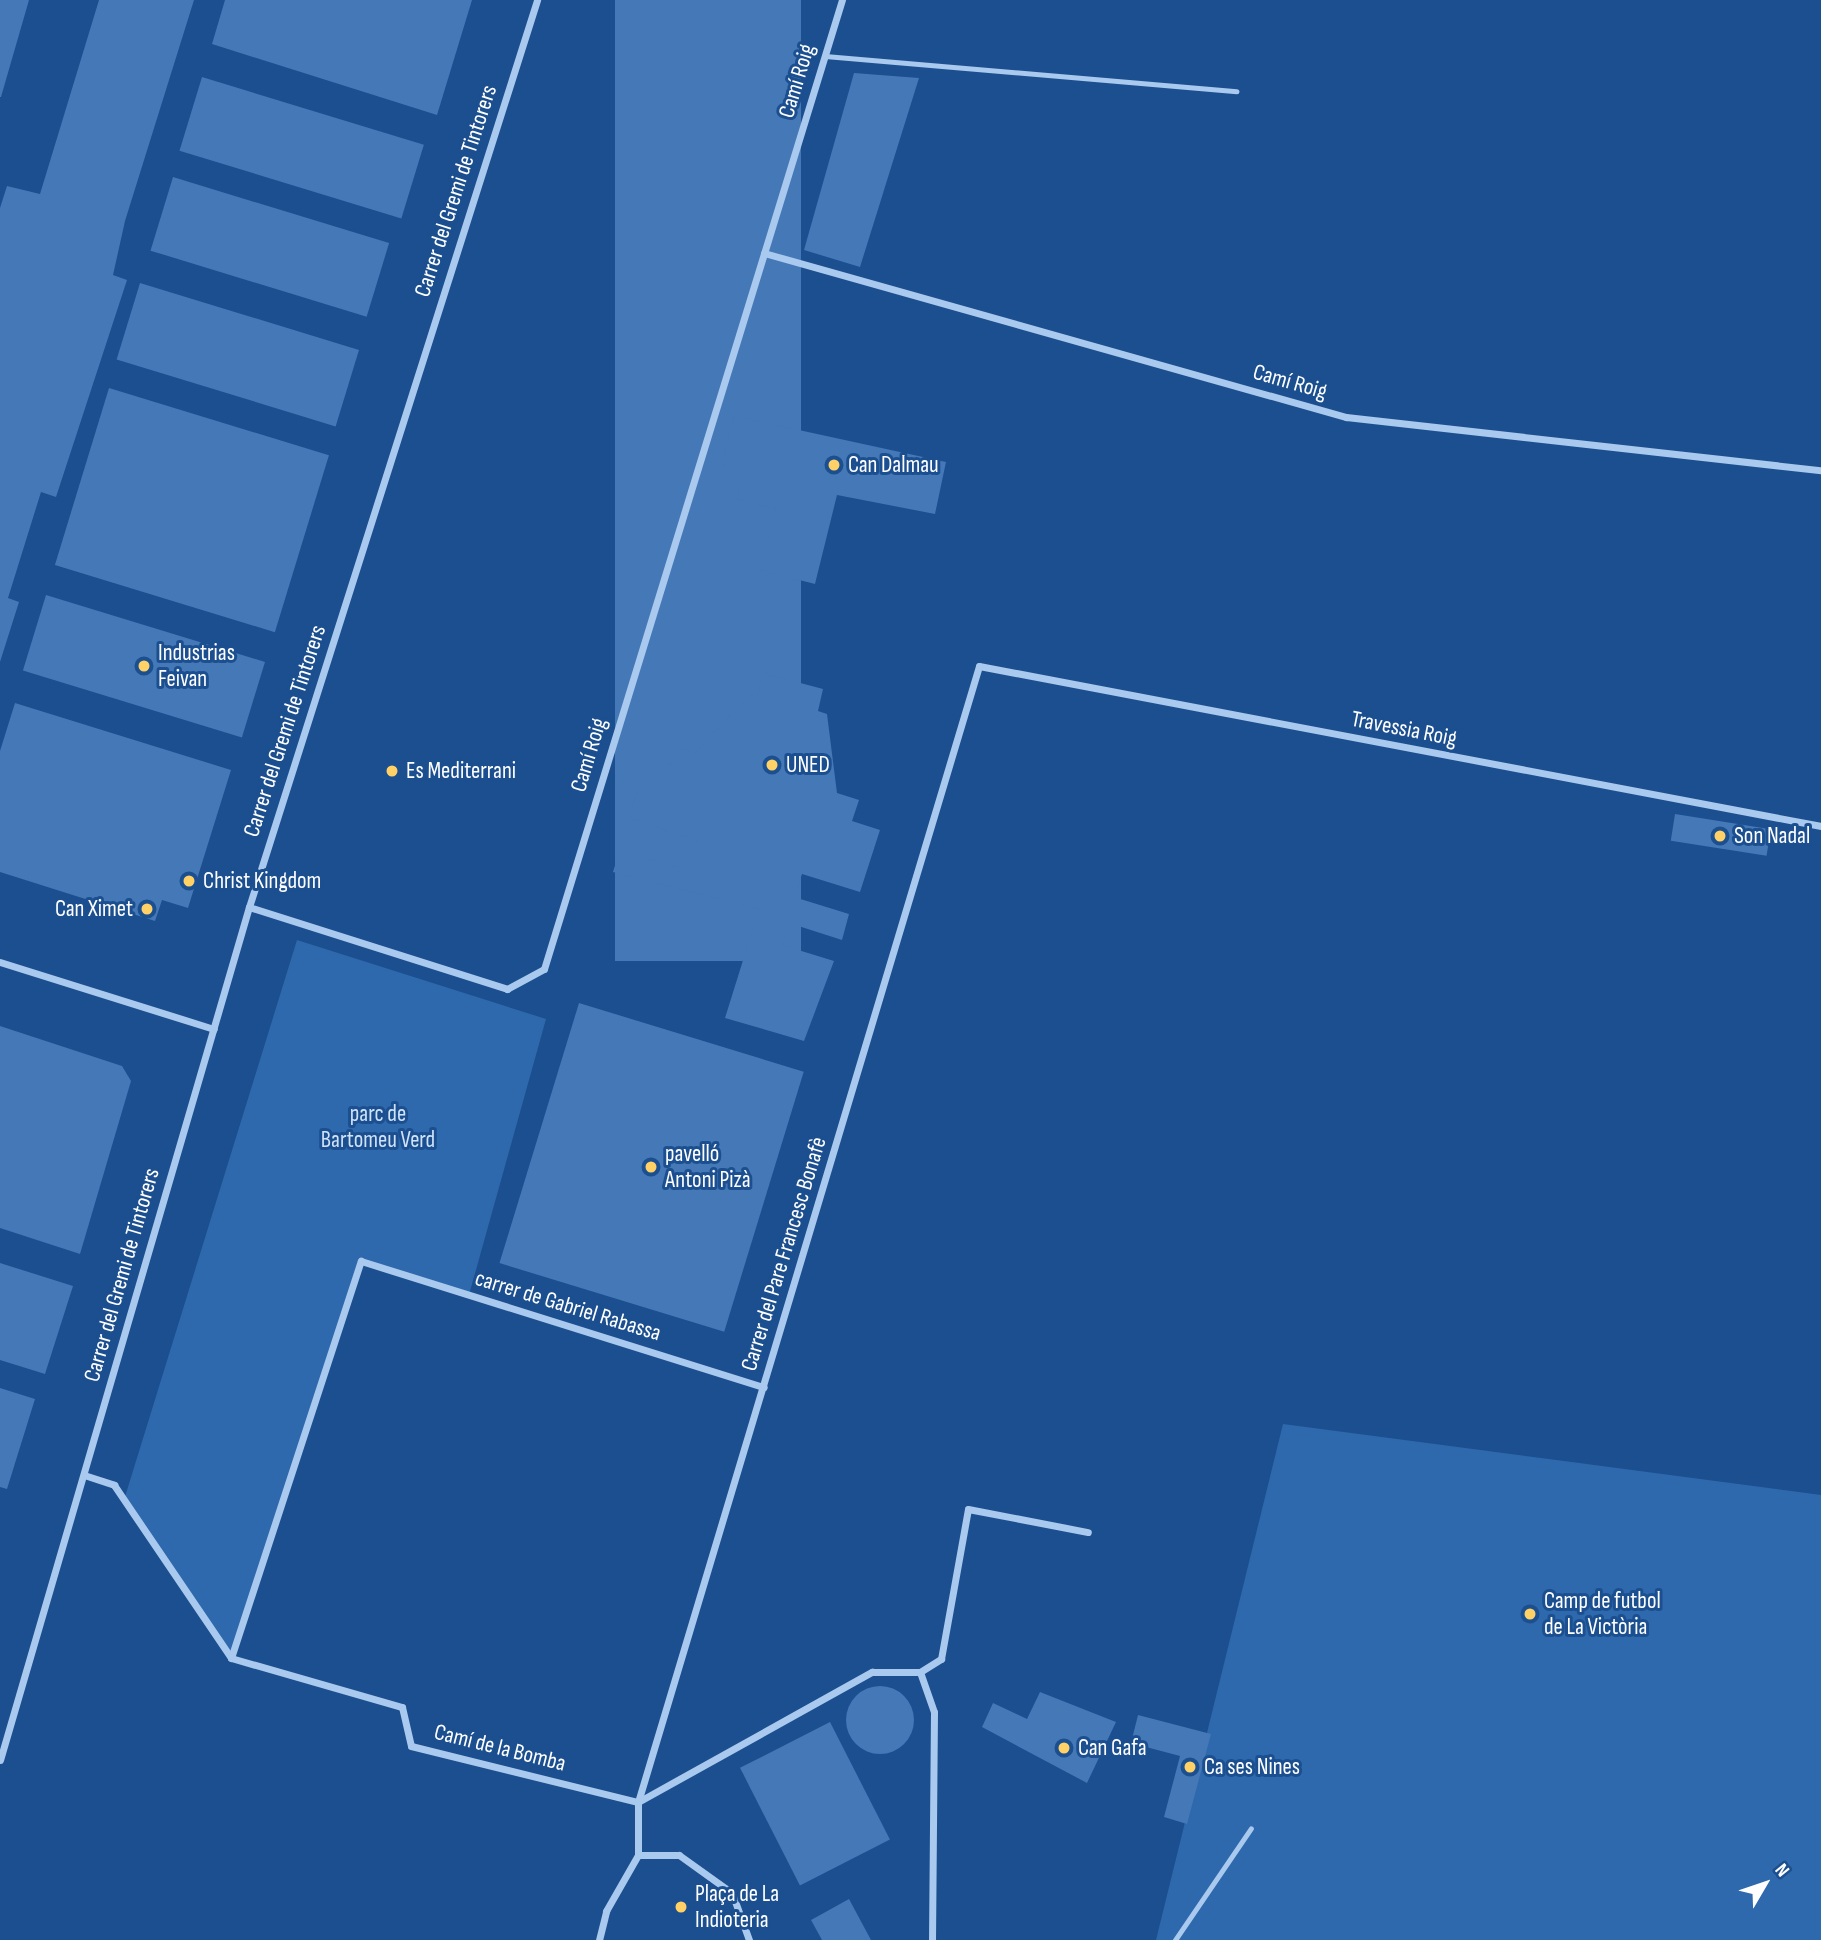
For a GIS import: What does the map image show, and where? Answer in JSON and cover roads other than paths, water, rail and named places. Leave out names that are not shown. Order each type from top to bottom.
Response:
[{"type":"street","name":"Carrer del Gremi de Tintorers","points":[[0,1760],[249,907],[537,0]]},
{"type":"street","name":"Camí Roig","points":[[249,907],[507,989],[544,969],[842,0]]},
{"type":"street","name":"Camí Roig","points":[[764,254],[1346,417],[1821,470]]},
{"type":"street","name":"Travessia Roig","points":[[979,666],[1821,827]]},
{"type":"street","name":"Carrer del Pare Francesc Bonafè","points":[[638,1855],[638,1801],[979,666]]},
{"type":"street","points":[[0,962],[214,1029]]},
{"type":"street","name":"carrer de Gabriel Rabassa","points":[[231,1658],[361,1261],[764,1387]]},
{"type":"street","points":[[84,1475],[114,1485],[231,1658]]},
{"type":"street","points":[[638,1801],[872,1672],[920,1672],[941,1659],[968,1509],[1088,1532]]},
{"type":"street","name":"Camí de la Bomba","points":[[231,1658],[402,1707],[411,1746],[638,1801]]},
{"type":"street","points":[[920,1672],[934,1712],[932,1940]]},
{"type":"street","points":[[599,1940],[606,1911],[638,1855],[679,1855],[732,1894],[749,1940]]},
{"type":"lane","points":[[825,56],[1237,91]]},
{"type":"lane","points":[[1175,1940],[1251,1828]]},
{"type":"place","name":"Can Dalmau","points":[[834,465]]},
{"type":"place","name":"Industrias Feivan","points":[[144,666]]},
{"type":"place","name":"UNED","points":[[772,765]]},
{"type":"place","name":"Es Mediterrani","points":[[392,771]]},
{"type":"place","name":"Son Nadal","points":[[1720,836]]},
{"type":"place","name":"Christ Kingdom","points":[[189,881]]},
{"type":"place","name":"Can Ximet","points":[[147,909]]},
{"type":"place","name":"pavelló Antoni Pizà","points":[[651,1167]]},
{"type":"place","name":"Camp de futbol de La Victòria","points":[[1530,1614]]},
{"type":"place","name":"Can Gafa","points":[[1064,1748]]},
{"type":"place","name":"Ca ses Nines","points":[[1190,1767]]},
{"type":"place","name":"Plaça de La Indioteria","points":[[681,1907]]},
{"type":"park label","name":"parc de Bartomeu Verd","points":[[378,1127]]}]
